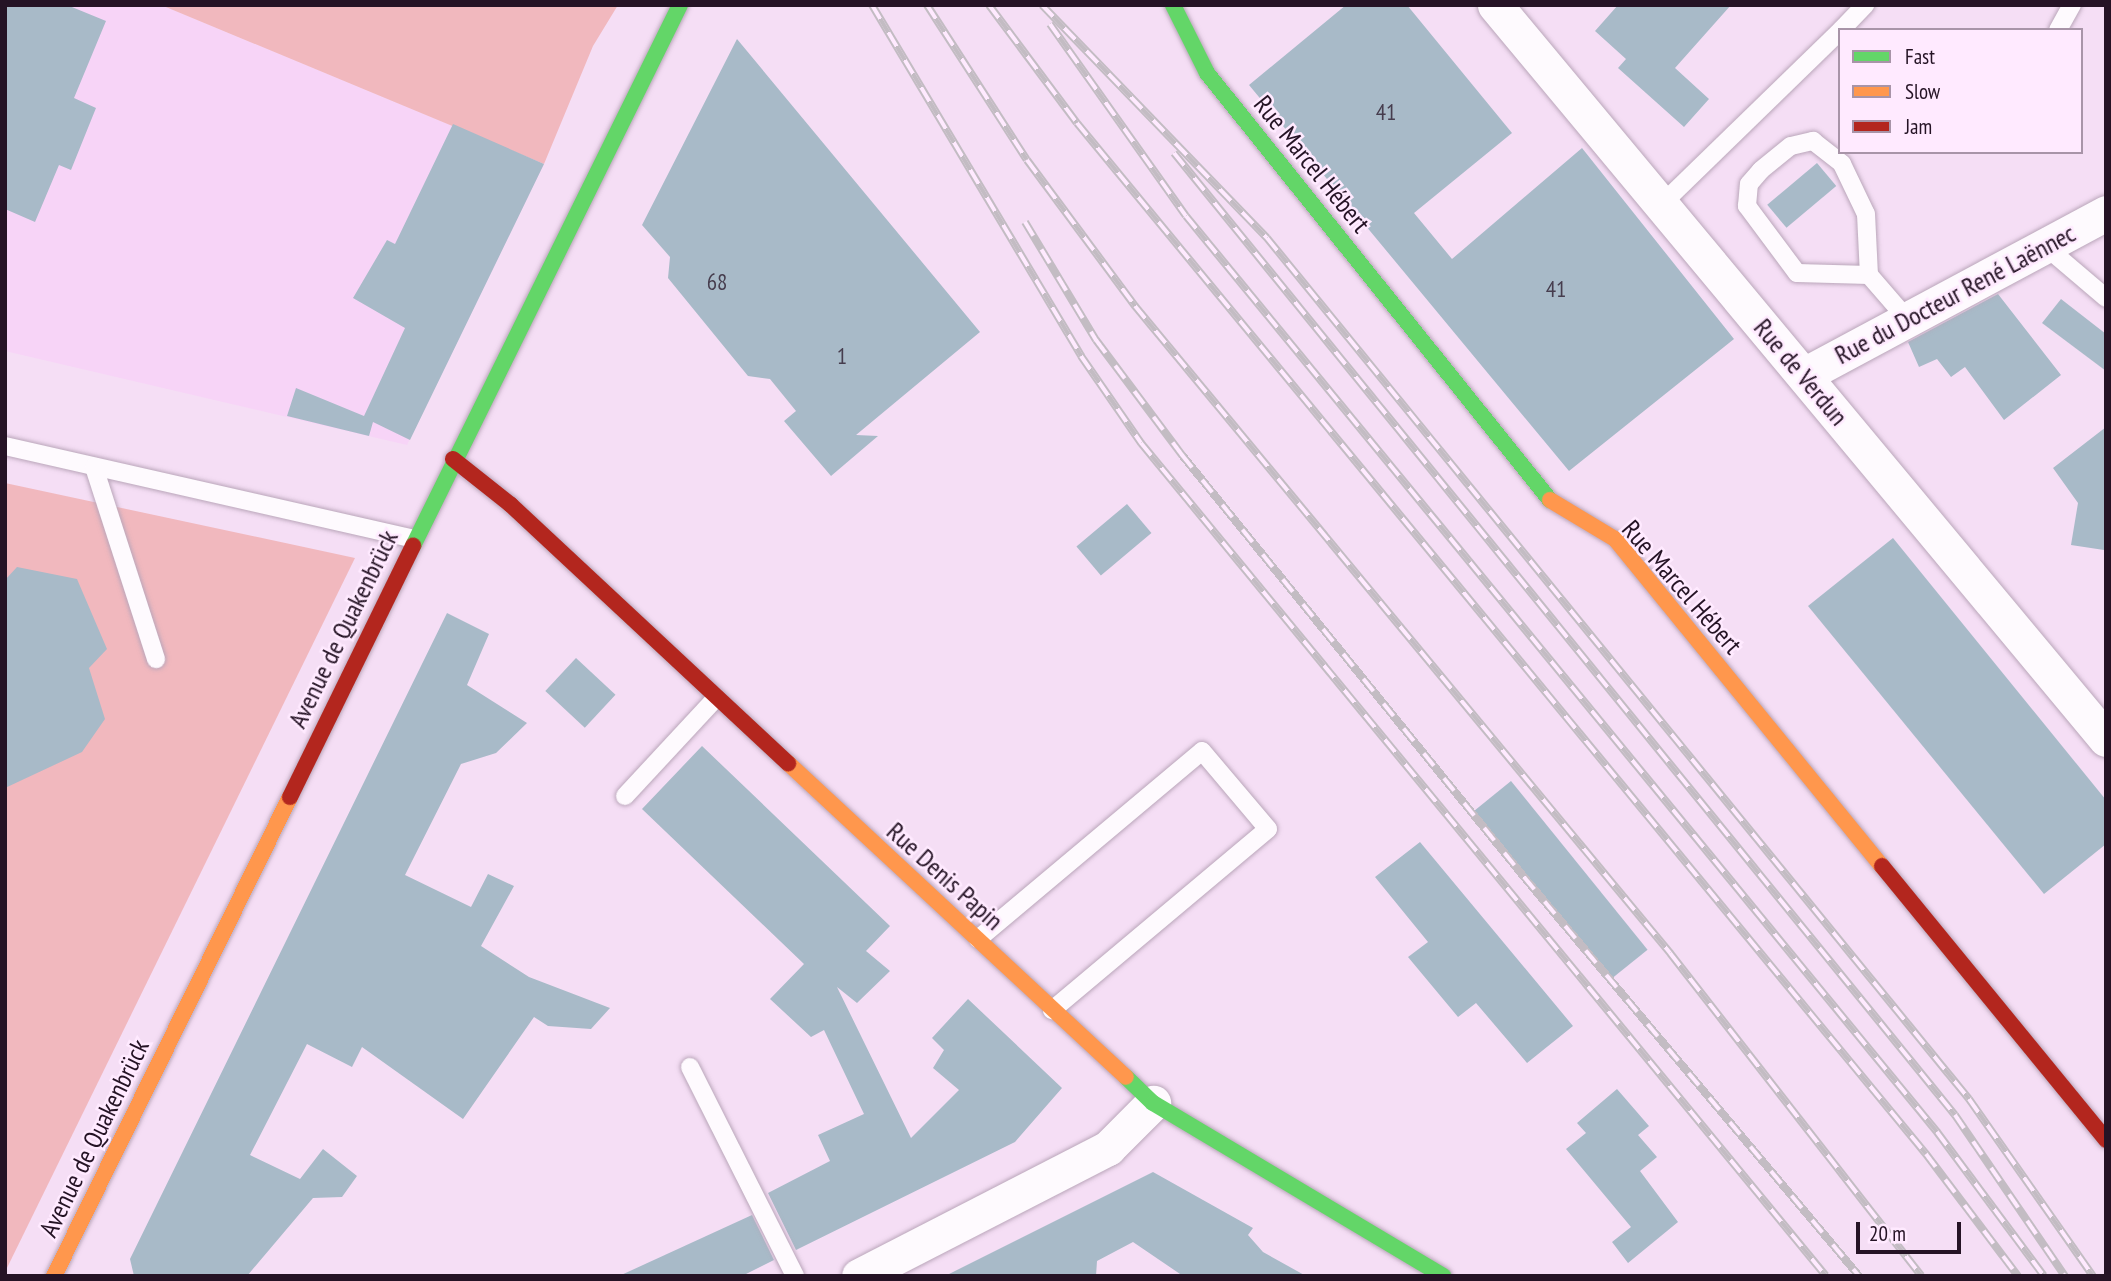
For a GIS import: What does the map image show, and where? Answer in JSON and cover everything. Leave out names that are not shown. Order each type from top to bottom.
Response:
[{"type":"street","name":"Avenue de Quakenbrück","points":[[54,1276],[453,459],[680,5]]},
{"type":"street","name":"Rue Marcel Hébert","points":[[1173,5],[1207,73],[1556,507],[1615,539],[2106,1140]]},
{"type":"street","name":"Rue de Verdun","points":[[1507,9],[1662,204],[2106,739]]},
{"type":"street","name":"Rue du Docteur René Laënnec","points":[[1804,375],[2106,213]]},
{"type":"street","name":"Rue Denis Papin","points":[[453,459],[511,505],[715,699],[1153,1103],[1437,1274]]},
{"type":"street","points":[[859,1276],[1108,1148],[1153,1103]]},
{"type":"lane","points":[[1842,28],[1865,5]]},
{"type":"lane","points":[[2059,28],[2072,5]]},
{"type":"lane","points":[[1662,204],[1838,32]]},
{"type":"lane","points":[[1869,275],[1797,273],[1747,206],[1749,184],[1761,170],[1791,146],[1813,141],[1842,164],[1867,214],[1869,275],[1908,320]]},
{"type":"lane","points":[[2045,246],[2106,298]]},
{"type":"lane","points":[[5,446],[414,539]]},
{"type":"lane","points":[[94,467],[156,659]]},
{"type":"lane","points":[[625,796],[715,699]]},
{"type":"lane","points":[[978,939],[1202,751],[1268,829],[1052,1010]]},
{"type":"lane","points":[[690,1067],[795,1276]]},
{"type":"shaded area","points":[[5,5],[161,5],[544,164],[407,445],[5,351]]},
{"type":"shaded area","points":[[161,5],[618,5],[593,46],[544,164]]},
{"type":"shaded area","points":[[5,483],[355,558],[5,1272]]},
{"type":"building","points":[[5,5],[67,5],[106,21],[74,98],[96,108],[71,170],[59,165],[35,222],[5,209]]},
{"type":"building","points":[[1346,5],[1407,5],[1512,133],[1414,213],[1452,259],[1582,148],[1734,339],[1569,471],[1249,85]]},
{"type":"building","points":[[1618,5],[1731,5],[1675,68],[1709,99],[1684,127],[1618,68],[1626,59],[1595,31]]},
{"type":"building","points":[[737,39],[980,332],[856,435],[878,436],[831,476],[784,421],[796,411],[770,379],[748,376],[668,278],[670,257],[642,225]]},
{"type":"building","points":[[453,124],[544,164],[410,440],[373,422],[369,436],[287,416],[296,388],[364,416],[405,328],[353,298],[387,240],[395,244]]},
{"type":"building","points":[[1817,163],[1836,186],[1786,228],[1767,205]]},
{"type":"building","points":[[1998,294],[2061,375],[2004,420],[1965,367],[1951,377],[1937,359],[1919,367],[1908,342]]},
{"type":"building","points":[[2061,299],[2106,334],[2106,371],[2042,323]]},
{"type":"building","points":[[2106,427],[2104,550],[2071,545],[2078,503],[2053,468]]},
{"type":"building","points":[[1127,504],[1151,533],[1101,576],[1076,546]]},
{"type":"building","points":[[1893,538],[2106,800],[2106,844],[2044,894],[1808,606]]},
{"type":"building","points":[[17,567],[77,579],[107,649],[89,668],[105,719],[82,752],[5,788],[5,580]]},
{"type":"building","points":[[447,613],[489,634],[467,685],[527,723],[496,753],[461,764],[405,875],[471,907],[488,874],[514,886],[481,946],[529,977],[610,1008],[591,1029],[548,1026],[534,1017],[463,1119],[362,1047],[352,1067],[307,1044],[250,1155],[300,1179],[323,1149],[357,1176],[342,1197],[313,1198],[247,1276],[134,1276],[130,1259]]},
{"type":"building","points":[[576,658],[615,695],[585,728],[545,691]]},
{"type":"building","points":[[702,746],[890,926],[866,951],[890,971],[857,1003],[837,987],[911,1138],[959,1090],[933,1068],[944,1050],[932,1038],[968,999],[1062,1088],[1015,1142],[796,1250],[768,1193],[830,1161],[818,1135],[864,1114],[824,1030],[811,1037],[770,999],[804,964],[642,809]]},
{"type":"building","points":[[1511,781],[1648,950],[1610,980],[1474,811]]},
{"type":"building","points":[[1420,842],[1573,1026],[1527,1063],[1476,1003],[1458,1017],[1408,957],[1428,942],[1375,877]]},
{"type":"building","points":[[1617,1089],[1649,1126],[1638,1135],[1657,1157],[1640,1171],[1678,1222],[1628,1263],[1612,1242],[1631,1227],[1566,1149],[1586,1133],[1577,1123]]},
{"type":"building","points":[[1153,1172],[1253,1228],[1248,1235],[1263,1252],[1306,1276],[1183,1276],[1133,1242],[1097,1261],[1096,1276],[945,1276]]},
{"type":"building","points":[[752,1215],[774,1260],[742,1276],[619,1276]]},
{"type":"railway","points":[[872,5],[1081,356],[1141,443],[1826,1276]]},
{"type":"railway","points":[[927,5],[1027,160],[1135,306],[1670,953],[1921,1276]]},
{"type":"railway","points":[[989,5],[1077,123],[1926,1154],[2018,1276]]},
{"type":"railway","points":[[1042,5],[1267,238],[1969,1099],[2093,1276]]},
{"type":"railway","points":[[1050,24],[1186,216],[1937,1132],[2044,1276]]},
{"type":"railway","points":[[1174,153],[1955,1115],[2065,1276]]},
{"type":"railway","points":[[1025,222],[1096,340],[1182,455],[1524,877],[1859,1276]]},
{"type":"traffic: fast","points":[[413,546],[680,5]]},
{"type":"traffic: fast","points":[[1173,5],[1207,73],[1550,500]]},
{"type":"traffic: fast","points":[[1126,1077],[1153,1103],[1443,1276]]},
{"type":"traffic: slow","points":[[1550,500],[1615,539],[1882,866]]},
{"type":"traffic: slow","points":[[788,763],[1126,1077]]},
{"type":"traffic: slow","points":[[54,1276],[290,797]]},
{"type":"traffic: jam","points":[[453,459],[511,505],[788,763]]},
{"type":"traffic: jam","points":[[290,797],[413,546]]},
{"type":"traffic: jam","points":[[1882,866],[2106,1140]]}]
